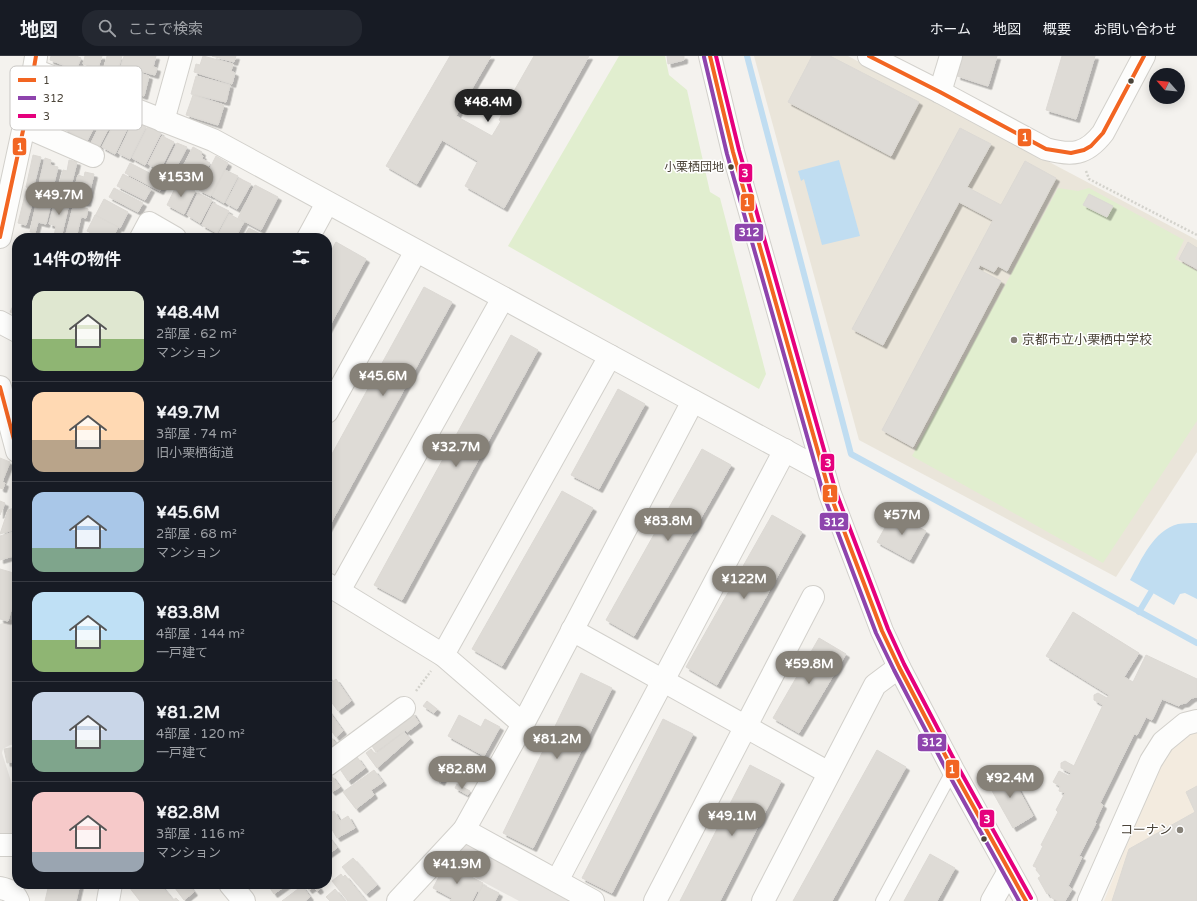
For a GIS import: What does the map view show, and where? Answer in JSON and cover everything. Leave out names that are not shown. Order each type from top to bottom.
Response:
[{"type":"street","points":[[163,121],[181,56]]},
{"type":"street","points":[[710,56],[733,152],[830,494],[880,624],[899,667],[953,770],[1026,901]]},
{"type":"street","points":[[869,56],[1046,149],[1063,154],[1080,152],[1094,144],[1103,133],[1144,56]]},
{"type":"street","points":[[940,92],[951,56]]},
{"type":"street","points":[[142,111],[213,140],[823,471]]},
{"type":"street","points":[[12,242],[0,239],[23,130]]},
{"type":"street","points":[[33,130],[93,156]]},
{"type":"street","points":[[311,233],[327,203]]},
{"type":"street","points":[[143,233],[148,223],[166,233]]},
{"type":"street","points":[[332,403],[416,251]]},
{"type":"street","points":[[503,298],[333,587],[443,655],[523,724]]},
{"type":"street","points":[[0,322],[12,328]]},
{"type":"street","points":[[443,655],[610,356]]},
{"type":"street","points":[[2,400],[12,434]]},
{"type":"street","points":[[404,899],[464,830],[523,724],[693,401]]},
{"type":"street","points":[[557,881],[785,450]]},
{"type":"street","points":[[655,901],[813,597]]},
{"type":"street","points":[[572,630],[829,773]]},
{"type":"street","points":[[763,901],[875,685],[899,667]]},
{"type":"street","points":[[332,761],[404,708]]},
{"type":"street","points":[[1089,901],[1151,761],[1163,742],[1185,724],[1197,721]]},
{"type":"street","points":[[464,830],[593,901]]},
{"type":"street","points":[[0,846],[12,845]]},
{"type":"street","points":[[992,901],[1009,871]]},
{"type":"street","points":[[0,888],[10,890],[15,894],[18,901]]},
{"type":"street","points":[[234,889],[244,901]]},
{"type":"lane","points":[[882,901],[953,770]]},
{"type":"path","points":[[1080,152],[1089,179],[1197,235]]},
{"type":"path","points":[[404,708],[443,655]]},
{"type":"shaded area","name":"京都市立小栗栖中学校","points":[[754,56],[848,56],[1197,240],[1197,452],[1116,577],[859,440]]},
{"type":"shaded area","points":[[12,620],[12,745],[3,749],[2,753],[12,784],[12,834],[0,838],[0,624]]},
{"type":"shaded area","points":[[1197,727],[1197,901],[1104,901],[1160,762],[1172,743]]},
{"type":"shaded area","points":[[469,841],[581,901],[519,901],[446,862]]},
{"type":"green space","points":[[619,56],[665,56],[669,75],[687,90],[710,192],[720,198],[766,374],[759,389],[508,246]]},
{"type":"green space","points":[[1058,188],[1078,191],[1089,188],[1184,240],[1175,259],[1197,271],[1197,421],[1103,563],[912,456]]},
{"type":"water","points":[[839,160],[860,236],[822,245],[804,179],[801,181],[798,171]]},
{"type":"water","points":[[1197,523],[1197,599],[1185,593],[1180,594],[1174,605],[1130,580],[1149,547],[1162,533],[1178,524]]},
{"type":"building","points":[[51,56],[76,56],[81,58],[78,66],[66,66],[50,60]]},
{"type":"building","points":[[85,56],[102,56],[99,66],[83,64]]},
{"type":"building","points":[[107,56],[122,56],[119,66],[104,66]]},
{"type":"building","points":[[124,56],[156,56],[153,67],[157,68],[155,75],[142,72],[142,66],[121,66]]},
{"type":"building","points":[[203,56],[233,64],[231,71],[235,73],[232,84],[194,72],[196,64],[200,65]]},
{"type":"building","points":[[212,56],[236,56],[234,62]]},
{"type":"building","points":[[450,56],[491,56],[456,116],[492,136],[501,121],[499,120],[508,102],[511,104],[514,99],[510,98],[534,56],[589,56],[504,208],[465,186],[478,161],[442,140],[417,184],[386,166]]},
{"type":"building","points":[[667,56],[684,56],[684,60],[668,64]]},
{"type":"building","points":[[812,56],[830,56],[919,102],[891,156],[788,102]]},
{"type":"building","points":[[963,56],[997,56],[988,86],[957,76]]},
{"type":"building","points":[[1062,56],[1095,56],[1076,119],[1046,110]]},
{"type":"building","points":[[142,74],[149,76],[144,96],[142,95]]},
{"type":"building","points":[[196,76],[230,85],[226,102],[191,94]]},
{"type":"building","points":[[193,95],[224,105],[218,125],[186,115]]},
{"type":"building","points":[[142,125],[146,127],[130,159],[118,153],[129,130],[142,130]]},
{"type":"building","points":[[148,126],[161,133],[145,165],[132,158]]},
{"type":"building","points":[[960,128],[991,144],[967,187],[1001,205],[1025,161],[1056,178],[1007,271],[998,266],[994,272],[980,265],[978,269],[1001,281],[913,447],[882,430],[993,220],[959,202],[883,345],[852,329]]},
{"type":"building","points":[[66,130],[93,130],[87,141]]},
{"type":"building","points":[[97,130],[108,130],[99,147],[91,143]]},
{"type":"building","points":[[111,130],[127,130],[115,154],[102,147]]},
{"type":"building","points":[[162,136],[174,142],[160,170],[148,164]]},
{"type":"building","points":[[177,143],[187,147],[172,176],[163,171]]},
{"type":"building","points":[[193,147],[202,152],[202,159],[210,163],[198,186],[178,176]]},
{"type":"building","points":[[33,155],[41,157],[33,189],[26,187]]},
{"type":"building","points":[[216,156],[228,163],[211,196],[199,190]]},
{"type":"building","points":[[45,158],[51,160],[50,165],[58,167],[52,191],[38,188]]},
{"type":"building","points":[[69,160],[77,162],[68,198],[56,195],[63,170],[67,171]]},
{"type":"building","points":[[130,163],[165,181],[160,191],[125,173]]},
{"type":"building","points":[[225,170],[238,176],[224,203],[212,196]]},
{"type":"building","points":[[85,172],[94,174],[87,203],[72,199],[78,175],[84,177]]},
{"type":"building","points":[[123,174],[151,189],[145,200],[117,186]]},
{"type":"building","points":[[239,178],[251,184],[237,209],[226,203]]},
{"type":"building","points":[[178,182],[195,191],[184,214],[167,205]]},
{"type":"building","points":[[255,185],[278,197],[261,230],[238,218]]},
{"type":"building","points":[[114,188],[143,203],[138,212],[109,197]]},
{"type":"building","points":[[26,191],[32,193],[31,197],[34,197],[26,225],[18,223]]},
{"type":"building","points":[[198,193],[212,200],[200,223],[187,215]]},
{"type":"building","points":[[1089,194],[1113,206],[1107,217],[1083,205]]},
{"type":"building","points":[[38,196],[52,199],[46,224],[38,222],[35,233],[30,232]]},
{"type":"building","points":[[58,198],[67,200],[66,204],[69,204],[62,233],[55,233],[56,226],[49,224],[55,201],[57,202]]},
{"type":"building","points":[[104,199],[128,212],[120,228],[95,216]]},
{"type":"building","points":[[74,203],[81,204],[80,206],[88,209],[86,218],[81,217],[77,233],[66,233]]},
{"type":"building","points":[[213,203],[229,211],[217,233],[202,225]]},
{"type":"building","points":[[229,214],[244,222],[238,233],[219,233]]},
{"type":"building","points":[[95,215],[118,227],[115,233],[91,233],[87,231]]},
{"type":"building","points":[[249,228],[258,233],[246,233]]},
{"type":"building","points":[[336,242],[366,259],[332,322],[332,249]]},
{"type":"building","points":[[1188,242],[1197,248],[1197,269],[1179,259]]},
{"type":"building","points":[[424,287],[452,302],[332,521],[332,454]]},
{"type":"building","points":[[511,335],[538,350],[402,600],[374,585]]},
{"type":"building","points":[[618,389],[645,404],[599,489],[571,475]]},
{"type":"building","points":[[702,449],[731,465],[634,636],[606,620]]},
{"type":"building","points":[[0,458],[10,462],[2,482],[5,483],[3,489],[0,488]]},
{"type":"building","points":[[562,491],[593,508],[502,666],[472,649]]},
{"type":"building","points":[[0,501],[5,503],[0,515]]},
{"type":"building","points":[[12,509],[12,530],[0,534],[8,510]]},
{"type":"building","points":[[893,513],[926,531],[910,560],[877,542]]},
{"type":"building","points":[[772,515],[802,532],[717,685],[686,667]]},
{"type":"building","points":[[12,532],[12,556],[0,560],[0,536]]},
{"type":"building","points":[[0,569],[12,573],[12,607],[8,621],[0,619]]},
{"type":"building","points":[[1073,612],[1139,653],[1124,677],[1133,682],[1146,655],[1197,679],[1197,697],[1192,698],[1179,706],[1162,699],[1152,720],[1146,717],[1137,735],[1134,734],[1100,803],[1103,805],[1095,822],[1096,823],[1079,856],[1082,857],[1068,886],[1072,889],[1065,901],[1058,901],[1052,898],[1049,893],[1047,894],[1038,878],[1041,876],[1036,870],[1037,868],[1033,866],[1043,846],[1041,845],[1058,812],[1056,810],[1065,793],[1059,791],[1060,786],[1053,782],[1059,771],[1069,776],[1071,773],[1061,768],[1061,763],[1065,761],[1074,766],[1103,705],[1094,700],[1094,695],[1098,693],[1107,698],[1109,695],[1046,656]]},
{"type":"building","points":[[819,638],[846,654],[799,733],[773,718]]},
{"type":"building","points":[[581,673],[612,688],[533,848],[503,833]]},
{"type":"building","points":[[336,679],[351,701],[338,711],[332,703],[332,682]]},
{"type":"building","points":[[427,701],[437,709],[434,713],[423,706]]},
{"type":"building","points":[[412,712],[419,723],[407,732],[406,730],[376,752],[370,743]]},
{"type":"building","points":[[459,715],[481,727],[485,719],[500,727],[484,756],[448,736]]},
{"type":"building","points":[[332,716],[343,731],[336,737],[332,732]]},
{"type":"building","points":[[663,719],[693,734],[612,893],[582,878]]},
{"type":"building","points":[[404,732],[410,739],[377,768],[366,753],[371,749],[375,754]]},
{"type":"building","points":[[332,739],[337,745],[332,748]]},
{"type":"building","points":[[12,748],[12,762],[7,763],[4,749]]},
{"type":"building","points":[[877,750],[906,767],[832,901],[793,901]]},
{"type":"building","points":[[357,757],[365,768],[348,781],[340,769]]},
{"type":"building","points":[[750,765],[781,781],[720,901],[680,901]]},
{"type":"building","points":[[374,770],[383,782],[371,790],[374,795],[356,809],[343,792]]},
{"type":"building","points":[[1008,770],[1033,816],[1013,828],[987,782]]},
{"type":"building","points":[[332,776],[340,787],[332,792]]},
{"type":"building","points":[[438,776],[443,778],[441,782],[436,779]]},
{"type":"building","points":[[457,784],[470,791],[468,795],[455,788]]},
{"type":"building","name":"コーナン","points":[[1197,786],[1197,901],[1112,901],[1129,849],[1195,812],[1186,792]]},
{"type":"building","points":[[334,811],[340,821],[348,816],[355,828],[337,838],[332,830],[332,812]]},
{"type":"building","points":[[332,842],[337,848],[332,852]]},
{"type":"building","points":[[930,854],[955,868],[937,901],[904,901]]},
{"type":"building","points":[[353,858],[377,885],[366,894],[342,867]]},
{"type":"building","points":[[448,865],[483,883],[479,892],[477,891],[472,901],[450,901],[452,898],[433,888],[443,869],[445,870]]},
{"type":"building","points":[[341,874],[343,877],[345,875],[366,901],[348,901],[332,881]]},
{"type":"building","points":[[483,885],[499,893],[495,901],[475,901]]},
{"type":"building","points":[[48,889],[79,889],[76,901],[45,901]]},
{"type":"building","points":[[131,889],[164,889],[173,900],[176,898],[179,901],[140,901]]},
{"type":"building","points":[[176,889],[192,889],[194,892],[184,900]]},
{"type":"building","points":[[270,889],[281,889],[274,894]]},
{"type":"building","points":[[298,889],[304,889],[310,897],[305,901],[282,901]]},
{"type":"building","points":[[335,889],[345,901],[330,901],[326,897]]},
{"type":"waterway","points":[[747,56],[851,454],[1197,643]]},
{"type":"waterway","points":[[1139,612],[1151,592]]},
{"type":"transit line","name":"1","points":[[34,66],[36,56]]},
{"type":"transit line","name":"1","points":[[710,56],[733,152],[830,494],[882,631],[899,667],[953,770],[1026,901]]},
{"type":"transit line","name":"3","points":[[716,56],[739,150],[836,492],[888,629],[904,664],[958,767],[1031,898]]},
{"type":"transit line","name":"1","points":[[869,56],[1046,149],[1071,153],[1084,150],[1091,146],[1103,133],[1144,56]]},
{"type":"transit line","name":"312","points":[[704,57],[727,154],[824,496],[876,633],[948,773],[1019,901]]},
{"type":"transit line","name":"1","points":[[0,237],[23,130]]},
{"type":"transit line","name":"1","points":[[0,387],[12,432]]},
{"type":"place","name":"小栗栖団地","points":[[731,167]]},
{"type":"place","name":"京都市立小栗栖中学校","points":[[1014,340]]},
{"type":"place","name":"コーナン","points":[[1180,830]]}]
